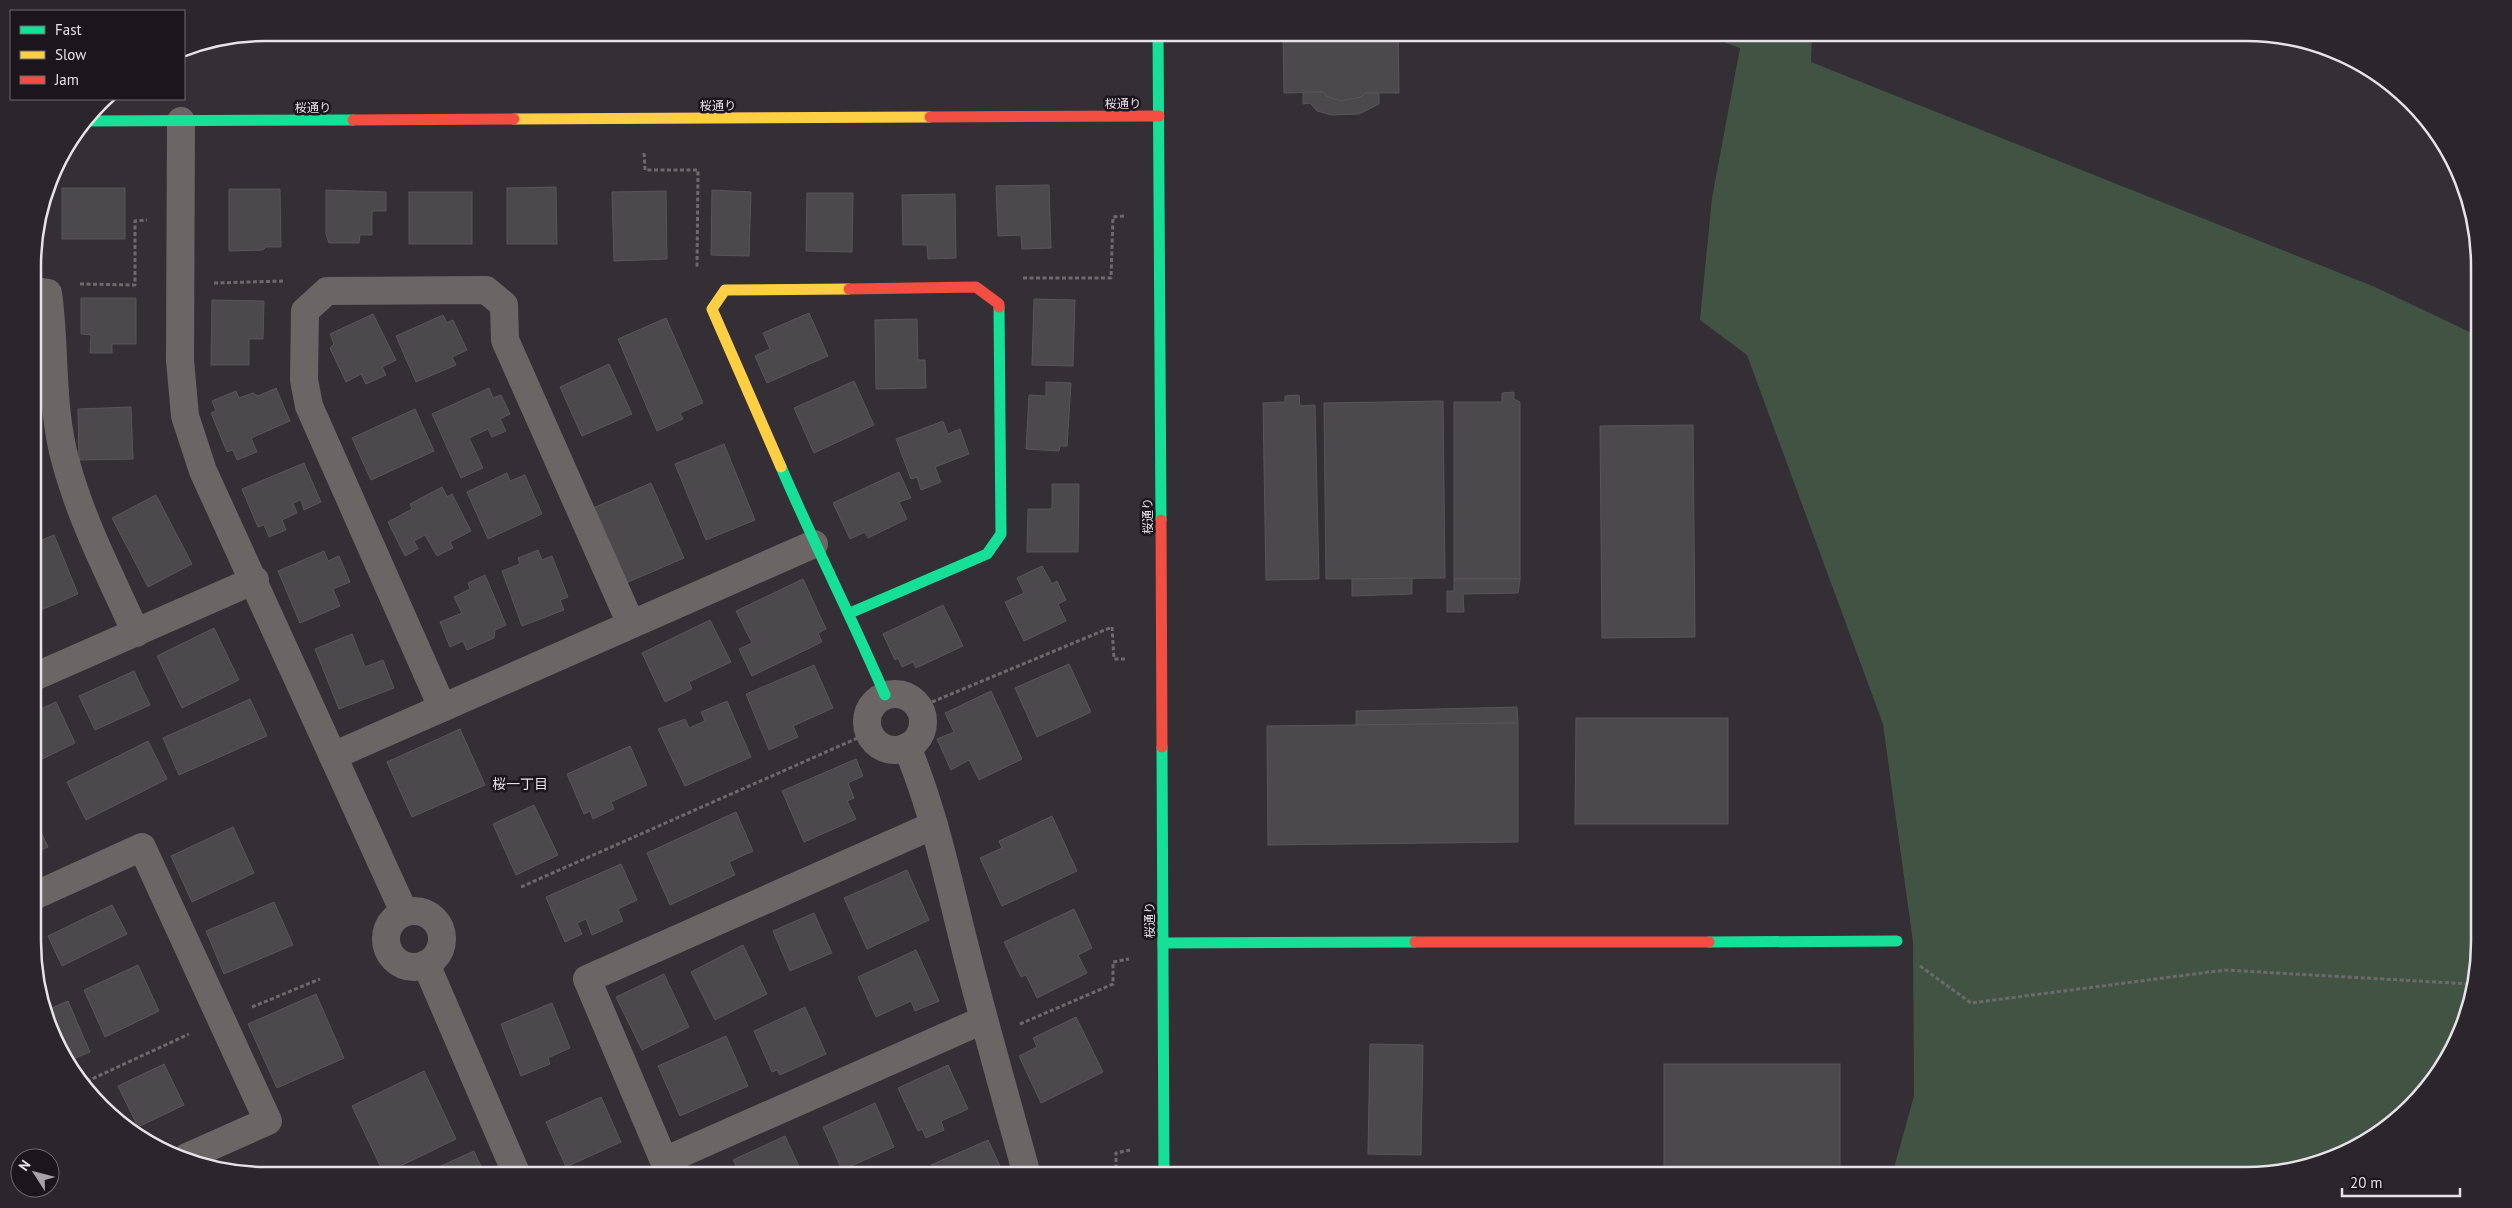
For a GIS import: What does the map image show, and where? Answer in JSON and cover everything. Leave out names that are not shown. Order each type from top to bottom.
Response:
[{"type":"street","points":[[1158,41],[1159,116]]},
{"type":"street","name":"桜通り","points":[[95,121],[1159,116],[1164,1167]]},
{"type":"street","points":[[181,121],[180,360],[185,416],[204,471],[404,912]]},
{"type":"street","points":[[850,613],[987,554],[1001,534],[999,304],[976,287],[725,290],[712,309],[718,328],[814,544],[850,613],[885,695]]},
{"type":"street","points":[[442,707],[309,406],[304,380],[305,311],[327,291],[486,290],[504,305],[505,340],[631,624]]},
{"type":"street","points":[[41,295],[53,328],[53,377],[66,462],[83,513],[136,633]]},
{"type":"street","points":[[333,756],[814,544]]},
{"type":"street","points":[[41,674],[255,580]]},
{"type":"street","points":[[885,695],[904,695],[920,707],[923,725],[920,734],[907,747],[898,750],[881,747],[869,733],[866,724],[871,707],[885,695]]},
{"type":"street","points":[[907,747],[921,780],[934,824],[986,1029],[1026,1167]]},
{"type":"street","points":[[934,824],[587,979],[664,1161],[986,1029]]},
{"type":"street","points":[[41,893],[142,847],[268,1121],[193,1155]]},
{"type":"street","points":[[414,910],[432,916],[442,932],[439,951],[426,964],[408,966],[393,957],[388,949],[386,931],[390,923],[404,912],[414,910]]},
{"type":"street","points":[[1162,943],[1897,941]]},
{"type":"street","points":[[426,964],[514,1167]]},
{"type":"path","points":[[644,149],[645,170],[698,170],[697,276],[712,309]]},
{"type":"path","points":[[976,287],[1013,278],[1111,278],[1113,217],[1127,215]]},
{"type":"path","points":[[41,292],[66,283],[135,285],[136,221],[155,219]]},
{"type":"path","points":[[211,274],[211,284],[289,281],[327,291]]},
{"type":"path","points":[[920,707],[1112,627],[1114,659],[1135,659]]},
{"type":"path","points":[[521,887],[869,733]]},
{"type":"path","points":[[1897,941],[1913,960],[1970,1003],[2225,970],[2466,984]]},
{"type":"path","points":[[986,1029],[1112,984],[1113,962],[1137,957]]},
{"type":"path","points":[[1116,1167],[1116,1153],[1138,1148]]},
{"type":"green space","points":[[1720,41],[1812,41],[1811,62],[2375,287],[2471,333],[2471,942],[2469,971],[2463,1000],[2454,1028],[2433,1067],[2405,1101],[2383,1120],[2358,1137],[2332,1150],[2304,1159],[2275,1165],[2246,1167],[1894,1167],[1914,1096],[1913,942],[1883,724],[1747,355],[1700,320],[1712,198],[1740,48]]},
{"type":"building","points":[[1283,41],[1398,41],[1399,93],[1365,93],[1361,97],[1341,101],[1326,96],[1323,92],[1284,93]]},
{"type":"building","points":[[1303,92],[1323,92],[1326,96],[1341,101],[1361,97],[1365,93],[1379,93],[1379,104],[1359,114],[1332,115],[1317,111],[1310,103],[1303,104]]},
{"type":"building","points":[[1049,185],[1051,248],[1022,249],[1021,235],[998,236],[996,186]]},
{"type":"building","points":[[556,187],[557,244],[507,244],[507,188]]},
{"type":"building","points":[[62,188],[125,188],[125,239],[62,239]]},
{"type":"building","points":[[229,189],[280,189],[281,247],[266,247],[263,250],[229,251]]},
{"type":"building","points":[[326,190],[386,192],[386,211],[372,211],[372,235],[360,235],[359,243],[329,243],[326,234]]},
{"type":"building","points":[[712,190],[751,192],[749,256],[711,255]]},
{"type":"building","points":[[666,191],[667,259],[614,261],[612,192]]},
{"type":"building","points":[[409,192],[472,192],[472,244],[409,244]]},
{"type":"building","points":[[807,193],[853,193],[852,252],[806,251]]},
{"type":"building","points":[[955,194],[956,258],[928,259],[927,245],[903,245],[902,195]]},
{"type":"building","points":[[81,298],[136,298],[136,344],[112,344],[112,353],[90,353],[91,335],[81,334]]},
{"type":"building","points":[[1034,299],[1075,300],[1073,366],[1032,365]]},
{"type":"building","points":[[212,300],[264,301],[263,339],[249,339],[249,365],[211,365]]},
{"type":"building","points":[[809,313],[828,356],[767,383],[755,356],[770,349],[763,333]]},
{"type":"building","points":[[373,314],[396,360],[382,367],[386,375],[366,384],[361,374],[346,382],[330,348],[334,344],[330,334]]},
{"type":"building","points":[[443,315],[447,323],[453,320],[467,350],[452,357],[456,365],[416,382],[396,336]]},
{"type":"building","points":[[666,318],[703,403],[680,413],[683,419],[657,431],[618,339]]},
{"type":"building","points":[[917,319],[918,360],[925,360],[926,388],[876,389],[875,320]]},
{"type":"building","points":[[609,364],[632,414],[582,436],[560,387]]},
{"type":"building","points":[[854,381],[874,425],[814,453],[794,408]]},
{"type":"building","points":[[1046,382],[1071,383],[1067,446],[1060,446],[1059,451],[1026,449],[1029,395],[1046,396]]},
{"type":"building","points":[[276,388],[290,421],[251,438],[257,452],[237,460],[233,450],[227,452],[211,413],[216,411],[212,401],[236,391],[239,398],[253,393],[258,396]]},
{"type":"building","points":[[489,388],[493,398],[501,395],[510,414],[500,419],[506,431],[492,437],[488,429],[469,438],[483,468],[461,478],[432,414]]},
{"type":"building","points":[[1514,392],[1514,399],[1520,402],[1520,579],[1454,579],[1454,402],[1502,402],[1502,393]]},
{"type":"building","points":[[1299,395],[1300,406],[1315,405],[1319,579],[1266,580],[1263,403],[1285,402],[1285,396]]},
{"type":"building","points":[[1443,401],[1445,578],[1326,579],[1324,403]]},
{"type":"building","points":[[131,407],[133,459],[79,460],[78,409]]},
{"type":"building","points":[[415,409],[434,451],[371,480],[352,438]]},
{"type":"building","points":[[943,421],[948,434],[960,429],[969,454],[935,467],[941,482],[921,490],[917,477],[911,479],[896,439]]},
{"type":"building","points":[[1693,425],[1695,637],[1602,638],[1600,426]]},
{"type":"building","points":[[724,444],[755,520],[706,540],[675,464]]},
{"type":"building","points":[[304,463],[321,502],[304,510],[301,500],[293,503],[297,513],[282,520],[286,530],[269,537],[264,525],[258,527],[242,489]]},
{"type":"building","points":[[899,472],[911,498],[899,502],[907,519],[868,538],[865,532],[850,539],[833,503]]},
{"type":"building","points":[[507,473],[510,481],[525,475],[542,514],[488,539],[467,492]]},
{"type":"building","points":[[651,483],[684,558],[626,583],[593,508]]},
{"type":"building","points":[[1052,484],[1079,484],[1078,552],[1027,552],[1028,509],[1052,509]]},
{"type":"building","points":[[442,487],[447,497],[452,494],[471,531],[450,542],[453,548],[437,556],[425,535],[414,541],[418,549],[405,556],[388,522],[412,509],[410,504]]},
{"type":"building","points":[[156,495],[192,564],[148,587],[112,518]]},
{"type":"building","points":[[54,535],[78,594],[41,610],[41,540]]},
{"type":"building","points":[[538,550],[542,560],[552,556],[568,597],[560,600],[564,610],[522,626],[502,571],[520,564],[518,558]]},
{"type":"building","points":[[324,551],[328,561],[339,556],[350,582],[333,589],[340,606],[300,623],[278,571]]},
{"type":"building","points":[[1042,566],[1052,584],[1057,581],[1066,600],[1058,604],[1066,621],[1024,641],[1005,602],[1024,593],[1017,578]]},
{"type":"building","points":[[485,575],[506,625],[495,630],[494,638],[467,650],[463,641],[450,647],[440,622],[462,613],[454,597],[470,589],[468,583]]},
{"type":"building","points":[[1412,578],[1412,594],[1352,596],[1352,579]]},
{"type":"building","points":[[803,579],[826,629],[818,633],[822,642],[752,676],[739,649],[752,643],[736,611]]},
{"type":"building","points":[[1454,579],[1520,579],[1518,593],[1463,594],[1464,612],[1447,612],[1447,591],[1454,591]]},
{"type":"building","points":[[943,605],[963,646],[916,668],[913,662],[902,667],[898,658],[895,660],[883,634]]},
{"type":"building","points":[[710,620],[731,662],[689,682],[692,689],[665,702],[642,653]]},
{"type":"building","points":[[214,628],[239,680],[182,708],[157,656]]},
{"type":"building","points":[[352,634],[365,667],[383,660],[394,688],[339,709],[315,649]]},
{"type":"building","points":[[1069,664],[1091,712],[1037,737],[1015,688]]},
{"type":"building","points":[[814,665],[833,708],[793,726],[798,737],[769,750],[746,694]]},
{"type":"building","points":[[134,671],[150,705],[95,730],[79,696]]},
{"type":"building","points":[[991,691],[1022,759],[979,780],[969,760],[951,770],[937,739],[954,732],[945,713]]},
{"type":"building","points":[[250,699],[267,736],[179,775],[163,738]]},
{"type":"building","points":[[727,701],[751,757],[685,786],[658,729],[685,719],[689,728],[705,721],[701,712]]},
{"type":"building","points":[[56,702],[75,743],[41,760],[41,709]]},
{"type":"building","points":[[1517,707],[1518,723],[1356,725],[1356,711]]},
{"type":"building","points":[[1576,718],[1728,718],[1728,824],[1575,824]]},
{"type":"building","points":[[1518,723],[1518,842],[1268,845],[1267,726]]},
{"type":"building","points":[[460,729],[485,785],[412,817],[387,762]]},
{"type":"building","points":[[148,741],[167,779],[86,820],[67,782]]},
{"type":"building","points":[[630,746],[647,785],[611,802],[614,809],[593,819],[590,811],[584,814],[567,774]]},
{"type":"building","points":[[856,759],[863,776],[848,783],[854,798],[847,801],[856,819],[804,842],[782,791]]},
{"type":"building","points":[[534,805],[558,855],[516,875],[493,824]]},
{"type":"building","points":[[736,812],[753,851],[729,862],[735,875],[670,905],[647,853]]},
{"type":"building","points":[[1052,816],[1077,871],[1002,906],[980,858],[1002,848],[999,841]]},
{"type":"building","points":[[233,827],[254,873],[192,902],[171,856]]},
{"type":"building","points":[[41,832],[48,847],[41,850]]},
{"type":"building","points":[[621,864],[637,900],[618,909],[623,921],[592,935],[586,919],[577,923],[582,934],[565,942],[546,897]]},
{"type":"building","points":[[907,870],[929,920],[867,949],[844,898]]},
{"type":"building","points":[[274,902],[293,945],[224,974],[206,931]]},
{"type":"building","points":[[112,905],[127,934],[62,966],[48,936]]},
{"type":"building","points":[[1074,909],[1092,948],[1078,955],[1087,973],[1037,998],[1026,975],[1021,977],[1004,942]]},
{"type":"building","points":[[814,913],[832,953],[790,971],[773,931]]},
{"type":"building","points":[[743,945],[767,994],[715,1020],[691,972]]},
{"type":"building","points":[[916,950],[939,1001],[915,1011],[911,1001],[876,1017],[858,977]]},
{"type":"building","points":[[138,965],[159,1011],[105,1037],[84,990]]},
{"type":"building","points":[[664,974],[689,1027],[642,1050],[616,997]]},
{"type":"building","points":[[316,994],[344,1058],[277,1088],[248,1024]]},
{"type":"building","points":[[68,1001],[90,1052],[74,1059],[58,1028],[51,1008]]},
{"type":"building","points":[[552,1003],[570,1048],[548,1058],[550,1064],[521,1076],[501,1024]]},
{"type":"building","points":[[805,1007],[826,1054],[780,1075],[777,1070],[772,1072],[754,1031]]},
{"type":"building","points":[[1076,1017],[1103,1072],[1041,1103],[1019,1056],[1037,1047],[1033,1038]]},
{"type":"building","points":[[726,1036],[748,1086],[680,1116],[658,1066]]},
{"type":"building","points":[[1370,1044],[1423,1045],[1421,1155],[1368,1154]]},
{"type":"building","points":[[164,1064],[184,1105],[138,1127],[118,1086]]},
{"type":"building","points":[[1664,1064],[1840,1064],[1840,1167],[1664,1167]]},
{"type":"building","points":[[948,1065],[968,1109],[941,1121],[944,1130],[926,1138],[922,1129],[918,1131],[898,1088]]},
{"type":"building","points":[[424,1071],[456,1139],[398,1167],[381,1167],[352,1106]]},
{"type":"building","points":[[601,1097],[621,1142],[566,1167],[546,1122]]},
{"type":"building","points":[[875,1103],[894,1147],[849,1167],[841,1167],[823,1127]]},
{"type":"building","points":[[785,1136],[799,1167],[737,1167],[733,1160]]},
{"type":"building","points":[[988,1140],[1000,1167],[932,1167],[931,1165]]},
{"type":"building","points":[[474,1151],[481,1167],[439,1167]]},
{"type":"traffic: fast","points":[[1158,41],[1161,520]]},
{"type":"traffic: fast","points":[[95,121],[353,120]]},
{"type":"traffic: fast","points":[[850,613],[987,554],[1001,534],[999,307]]},
{"type":"traffic: fast","points":[[781,467],[885,695]]},
{"type":"traffic: fast","points":[[1162,747],[1164,1167]]},
{"type":"traffic: fast","points":[[1709,942],[1897,941]]},
{"type":"traffic: fast","points":[[1163,943],[1415,942]]},
{"type":"traffic: slow","points":[[514,119],[930,117]]},
{"type":"traffic: slow","points":[[781,467],[712,309],[725,290],[849,289]]},
{"type":"traffic: jam","points":[[930,117],[1159,116]]},
{"type":"traffic: jam","points":[[353,120],[514,119]]},
{"type":"traffic: jam","points":[[849,289],[976,287],[999,304],[999,307]]},
{"type":"traffic: jam","points":[[1161,520],[1162,747]]},
{"type":"traffic: jam","points":[[1415,942],[1709,942]]},
{"type":"district","name":"桜一丁目","points":[[520,784]]}]
